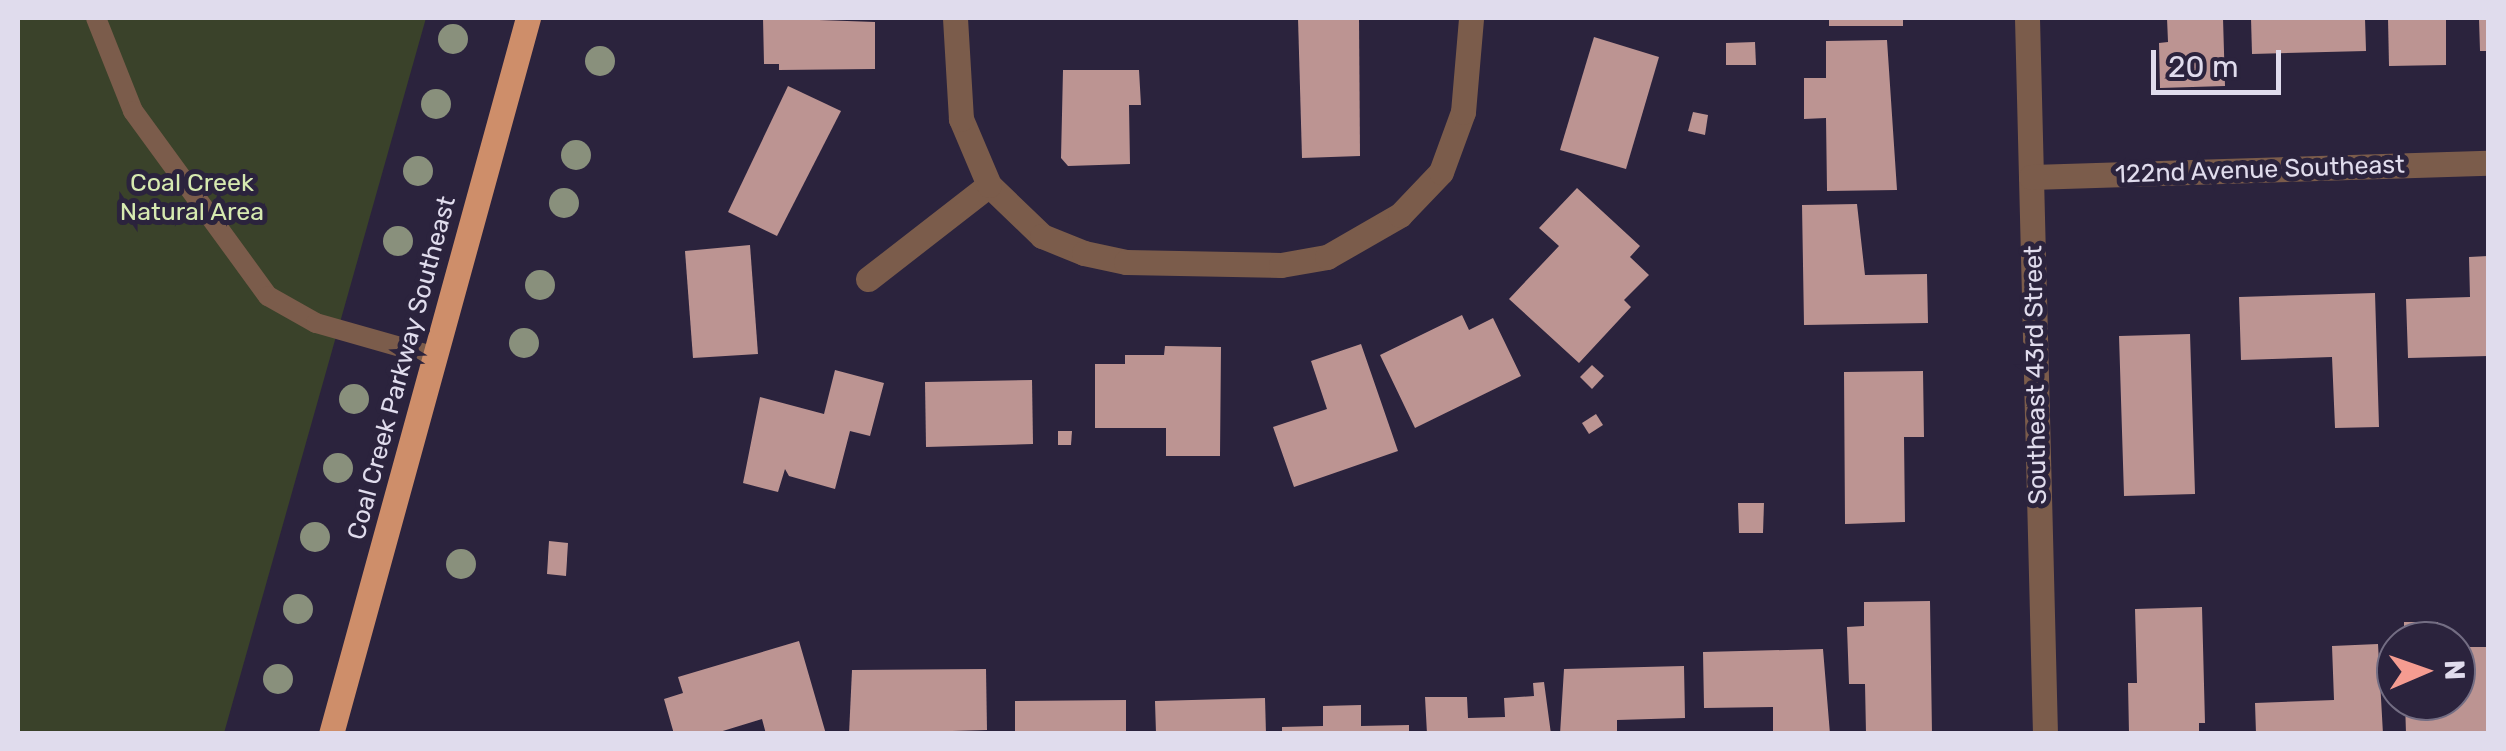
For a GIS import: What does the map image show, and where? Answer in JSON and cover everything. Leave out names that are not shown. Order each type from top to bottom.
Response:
[{"type":"main road","name":"Coal Creek Parkway Southeast","points":[[331,734],[528,18]]},
{"type":"street","points":[[955,18],[961,119],[990,185],[1042,236],[1084,253],[1126,262],[1281,265],[1362,242],[1400,215],[1440,172],[1463,112],[1471,18]]},
{"type":"street","name":"Southeast 43rd Street","points":[[2027,18],[2045,734]]},
{"type":"street","name":"122nd Avenue Southeast","points":[[2031,177],[2488,163]]},
{"type":"street","points":[[868,280],[990,185]]},
{"type":"lane","points":[[96,18],[133,111],[268,296],[316,323],[435,357]]},
{"type":"green space","name":"Coal Creek Natural Area","points":[[18,18],[426,18],[224,733],[18,733]]},
{"type":"building","points":[[763,18],[875,22],[875,69],[779,70],[779,64],[764,64]]},
{"type":"building","points":[[1298,18],[1359,18],[1360,156],[1302,158]]},
{"type":"building","points":[[1829,18],[1903,18],[1903,26],[1829,26]]},
{"type":"building","points":[[2167,18],[2223,18],[2225,86],[2160,88],[2159,43],[2168,42]]},
{"type":"building","points":[[2251,18],[2365,18],[2366,51],[2252,54]]},
{"type":"building","points":[[2388,18],[2446,18],[2446,65],[2389,66]]},
{"type":"building","points":[[2479,18],[2488,18],[2488,51],[2480,51]]},
{"type":"building","points":[[1594,37],[1659,57],[1626,169],[1560,150]]},
{"type":"building","points":[[1887,40],[1897,190],[1827,191],[1826,118],[1804,119],[1804,78],[1826,78],[1826,41]]},
{"type":"building","points":[[1755,42],[1756,65],[1726,65],[1726,43]]},
{"type":"building","points":[[1063,70],[1139,70],[1141,105],[1129,105],[1130,164],[1068,166],[1061,158]]},
{"type":"building","points":[[788,86],[841,111],[777,236],[728,212]]},
{"type":"building","points":[[1693,112],[1708,115],[1705,135],[1688,131]]},
{"type":"building","points":[[1577,188],[1640,246],[1630,257],[1649,275],[1624,300],[1631,307],[1579,363],[1509,299],[1559,246],[1539,228]]},
{"type":"building","points":[[1857,204],[1865,275],[1927,274],[1928,323],[1804,325],[1802,205]]},
{"type":"building","points":[[750,245],[758,354],[693,358],[685,251]]},
{"type":"building","points":[[2488,256],[2488,356],[2408,358],[2406,299],[2470,297],[2469,257]]},
{"type":"building","points":[[2375,293],[2379,427],[2335,428],[2332,357],[2241,360],[2239,297]]},
{"type":"building","points":[[1462,315],[1469,330],[1493,318],[1521,376],[1415,428],[1380,355]]},
{"type":"building","points":[[2190,334],[2195,494],[2124,496],[2119,336]]},
{"type":"building","points":[[1361,344],[1398,451],[1294,487],[1273,427],[1327,409],[1311,361]]},
{"type":"building","points":[[1165,346],[1221,347],[1220,456],[1166,456],[1166,428],[1095,428],[1095,364],[1125,364],[1125,355],[1164,355]]},
{"type":"building","points":[[1592,365],[1604,376],[1592,389],[1580,377]]},
{"type":"building","points":[[835,370],[884,383],[870,436],[850,431],[835,489],[789,476],[785,469],[778,492],[743,483],[760,397],[824,414]]},
{"type":"building","points":[[1923,371],[1924,437],[1904,437],[1905,522],[1845,524],[1844,372]]},
{"type":"building","points":[[1032,380],[1033,444],[926,447],[925,382]]},
{"type":"building","points":[[1596,414],[1603,425],[1589,434],[1582,423]]},
{"type":"building","points":[[1058,431],[1072,431],[1071,445],[1058,445]]},
{"type":"building","points":[[1738,503],[1764,503],[1763,533],[1739,533]]},
{"type":"building","points":[[549,541],[568,543],[566,576],[547,574]]},
{"type":"building","points":[[1930,601],[1932,734],[1866,734],[1865,684],[1849,684],[1847,627],[1864,626],[1864,602]]},
{"type":"building","points":[[2202,607],[2205,723],[2199,723],[2199,734],[2129,734],[2128,683],[2137,683],[2135,609]]},
{"type":"building","points":[[799,641],[826,734],[766,734],[762,719],[713,734],[674,734],[664,699],[683,693],[678,677]]},
{"type":"building","points":[[2376,644],[2376,721],[2382,721],[2383,734],[2256,734],[2255,703],[2334,700],[2332,646]]},
{"type":"building","points":[[2476,647],[2488,647],[2488,734],[2406,734],[2406,721],[2476,721]]},
{"type":"building","points":[[1823,649],[1830,734],[1773,734],[1773,707],[1704,708],[1703,652]]},
{"type":"building","points":[[1684,666],[1685,718],[1617,720],[1617,734],[1560,734],[1564,669]]},
{"type":"building","points":[[986,669],[987,730],[849,734],[852,670]]},
{"type":"building","points":[[1544,682],[1551,734],[1427,734],[1425,697],[1467,697],[1468,718],[1505,717],[1504,698],[1534,696],[1533,683]]},
{"type":"building","points":[[1265,698],[1266,734],[1156,734],[1155,701]]},
{"type":"building","points":[[1126,700],[1126,734],[1015,734],[1015,701]]},
{"type":"building","points":[[1361,705],[1361,726],[1409,725],[1409,734],[1282,734],[1282,727],[1323,726],[1323,706]]}]
